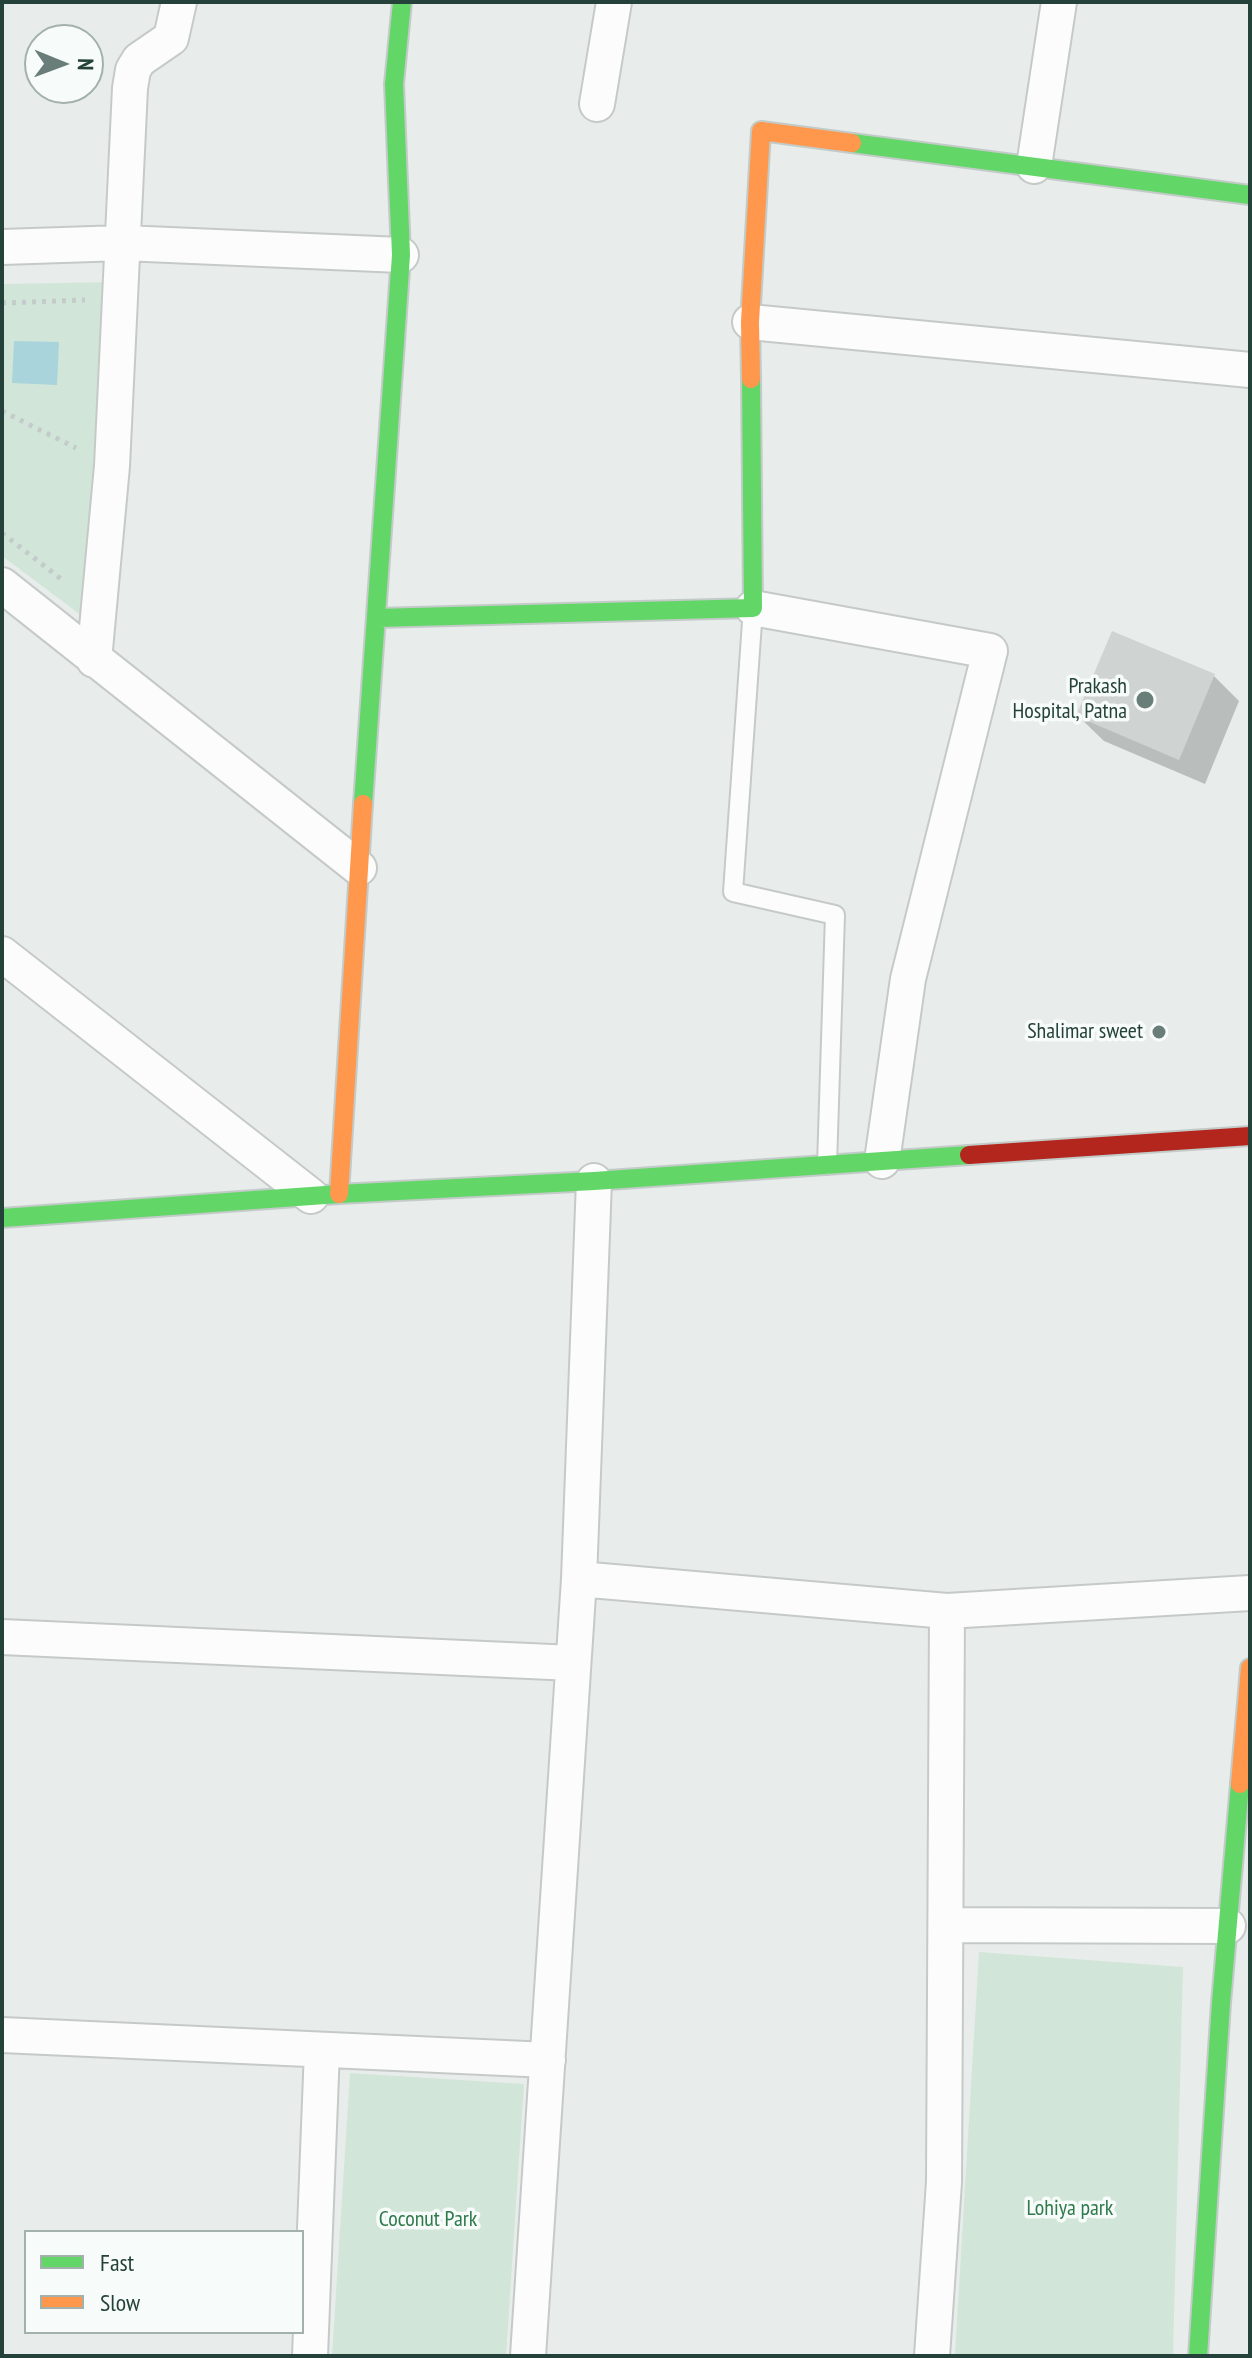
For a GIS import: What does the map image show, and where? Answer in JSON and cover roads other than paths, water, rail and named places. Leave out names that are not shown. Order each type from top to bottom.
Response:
[{"type":"street","points":[[94,660],[112,466],[130,88],[133,70],[139,60],[171,38],[179,2]]},
{"type":"street","points":[[325,1195],[359,868],[401,255],[394,84],[402,2]]},
{"type":"street","points":[[597,104],[614,2]]},
{"type":"street","points":[[1034,166],[1059,2]]},
{"type":"street","points":[[753,608],[750,322],[761,131],[1250,195]]},
{"type":"street","points":[[2,247],[123,243],[401,255]]},
{"type":"street","points":[[750,322],[1250,370]]},
{"type":"street","points":[[2,585],[359,868]]},
{"type":"street","points":[[376,618],[753,608],[990,651],[908,979],[882,1161]]},
{"type":"street","points":[[2,954],[325,1195]]},
{"type":"street","points":[[2,1218],[1250,1136]]},
{"type":"street","points":[[528,2356],[579,1579],[594,1181]]},
{"type":"street","points":[[579,1579],[947,1611],[1250,1593]]},
{"type":"street","points":[[932,2356],[944,2182],[947,1611]]},
{"type":"street","points":[[2,1637],[573,1663]]},
{"type":"street","points":[[1198,2356],[1236,2005],[1228,1926],[1250,1668]]},
{"type":"street","points":[[946,1925],[1228,1926]]},
{"type":"street","points":[[2,2035],[548,2060]]},
{"type":"street","points":[[310,2356],[322,2050]]},
{"type":"lane","points":[[753,608],[733,892],[835,915],[827,1165]]},
{"type":"water","points":[[14,341],[59,342],[57,385],[12,383]]},
{"type":"place","name":"Prakash Hospital, Patna","points":[[1145,700]]},
{"type":"place","name":"Shalimar sweet","points":[[1159,1032]]},
{"type":"park label","name":"Lohiya park","points":[[1070,2209]]},
{"type":"park label","name":"Coconut Park","points":[[428,2220]]}]
